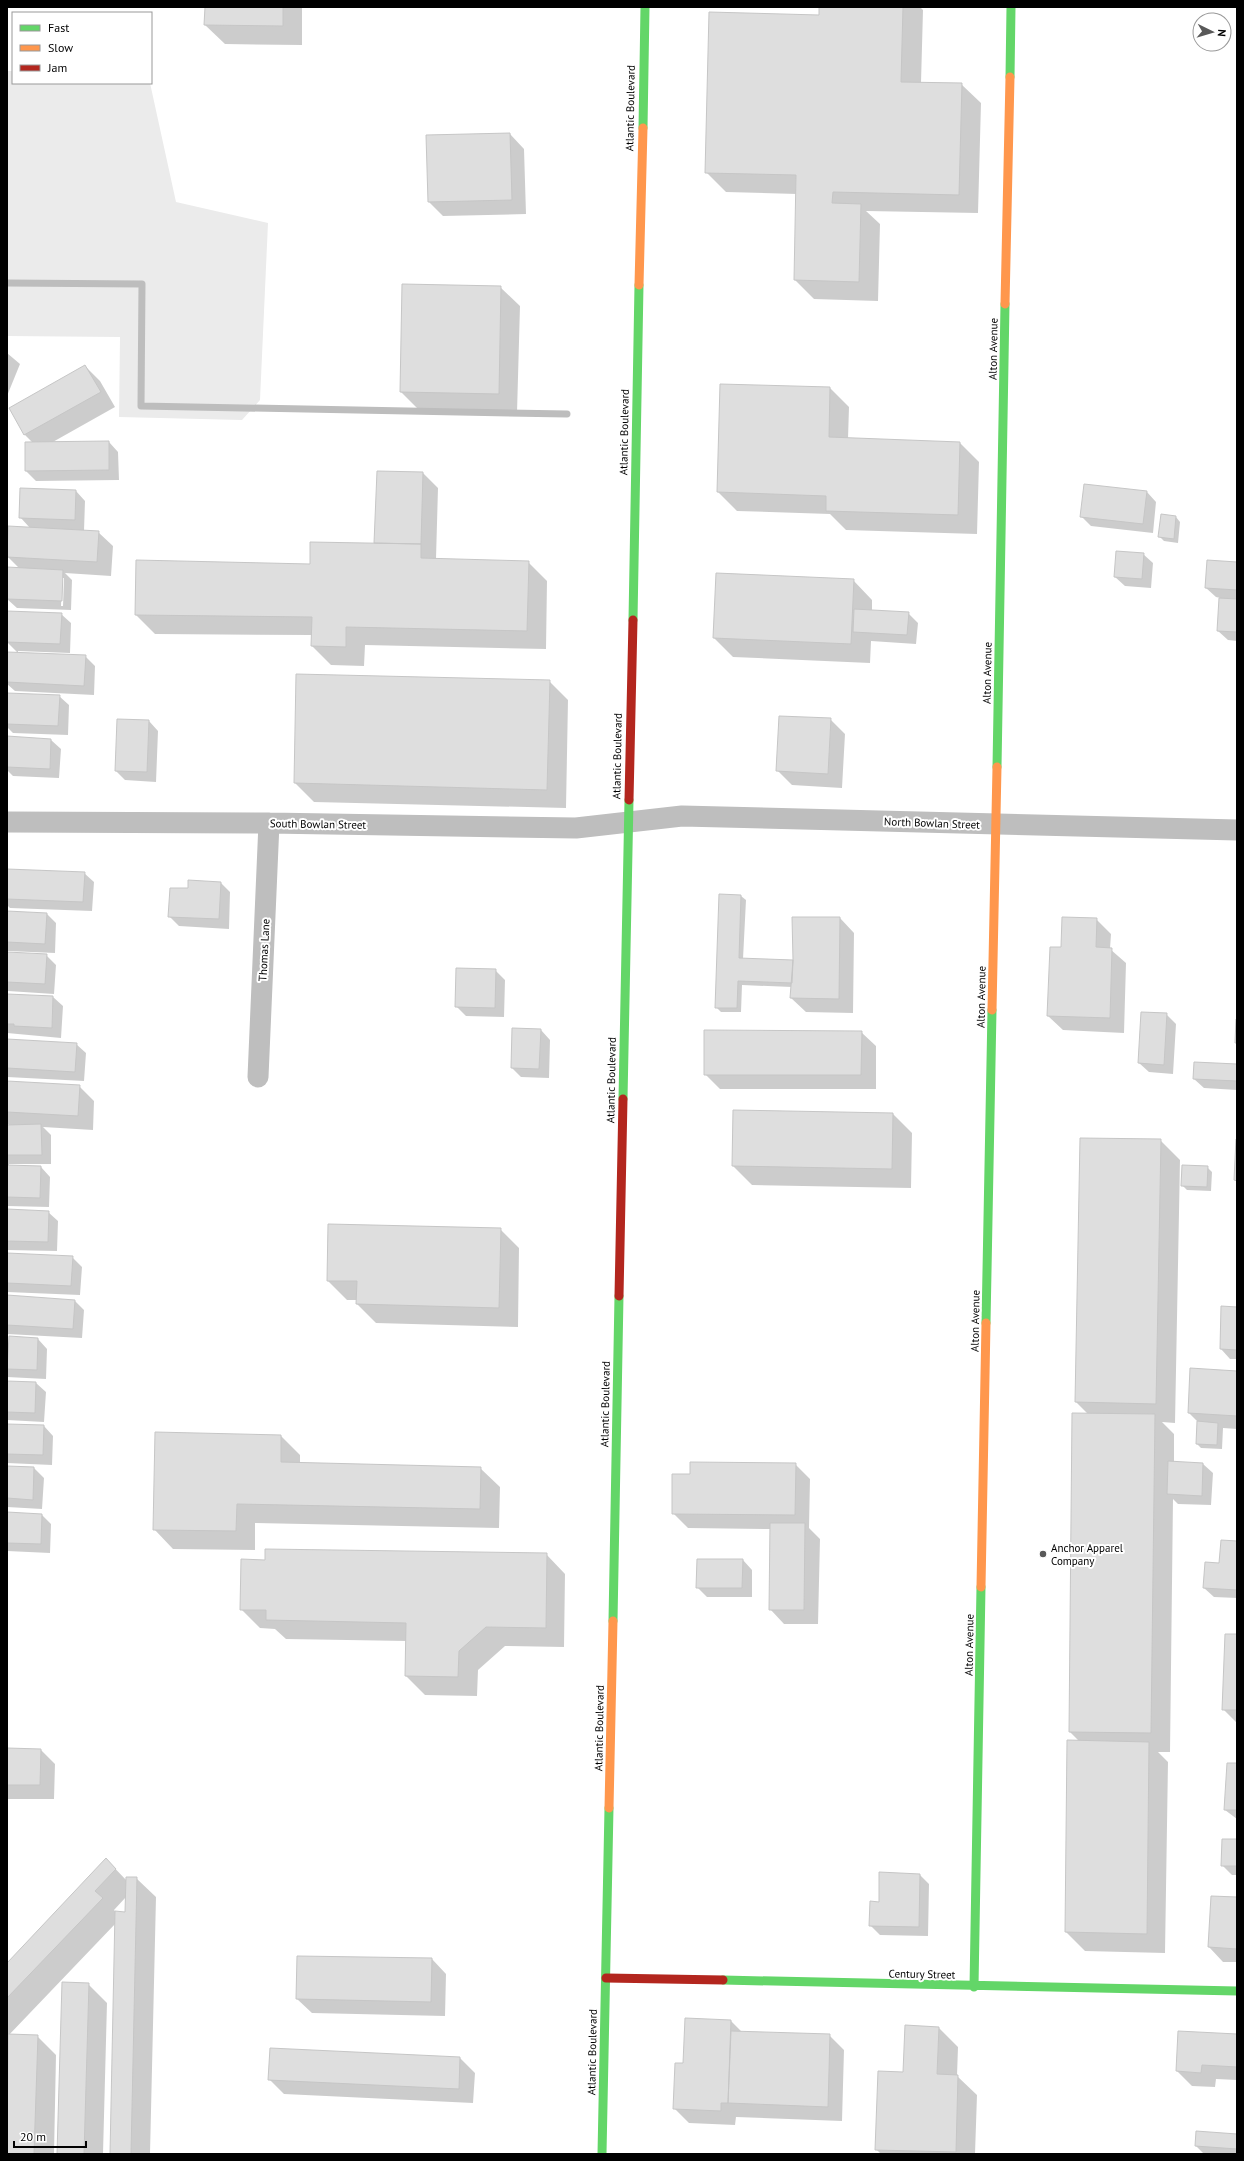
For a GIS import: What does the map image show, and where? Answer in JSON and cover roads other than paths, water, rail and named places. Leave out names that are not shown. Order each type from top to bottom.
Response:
[{"type":"street","name":"Atlantic Boulevard","points":[[602,2154],[645,7]]},
{"type":"street","name":"Alton Avenue","points":[[974,1987],[1011,7]]},
{"type":"street","name":"North Bowlan Street","points":[[628,823],[682,816],[1237,830]]},
{"type":"street","name":"South Bowlan Street","points":[[7,822],[269,823],[576,828],[628,823]]},
{"type":"street","name":"Thomas Lane","points":[[258,1077],[269,823]]},
{"type":"street","name":"Century Street","points":[[606,1978],[974,1987],[1237,1991]]},
{"type":"waterway","points":[[7,283],[142,284],[141,406],[567,414]]},
{"type":"place","name":"Anchor Apparel Company","points":[[1043,1554]]}]
